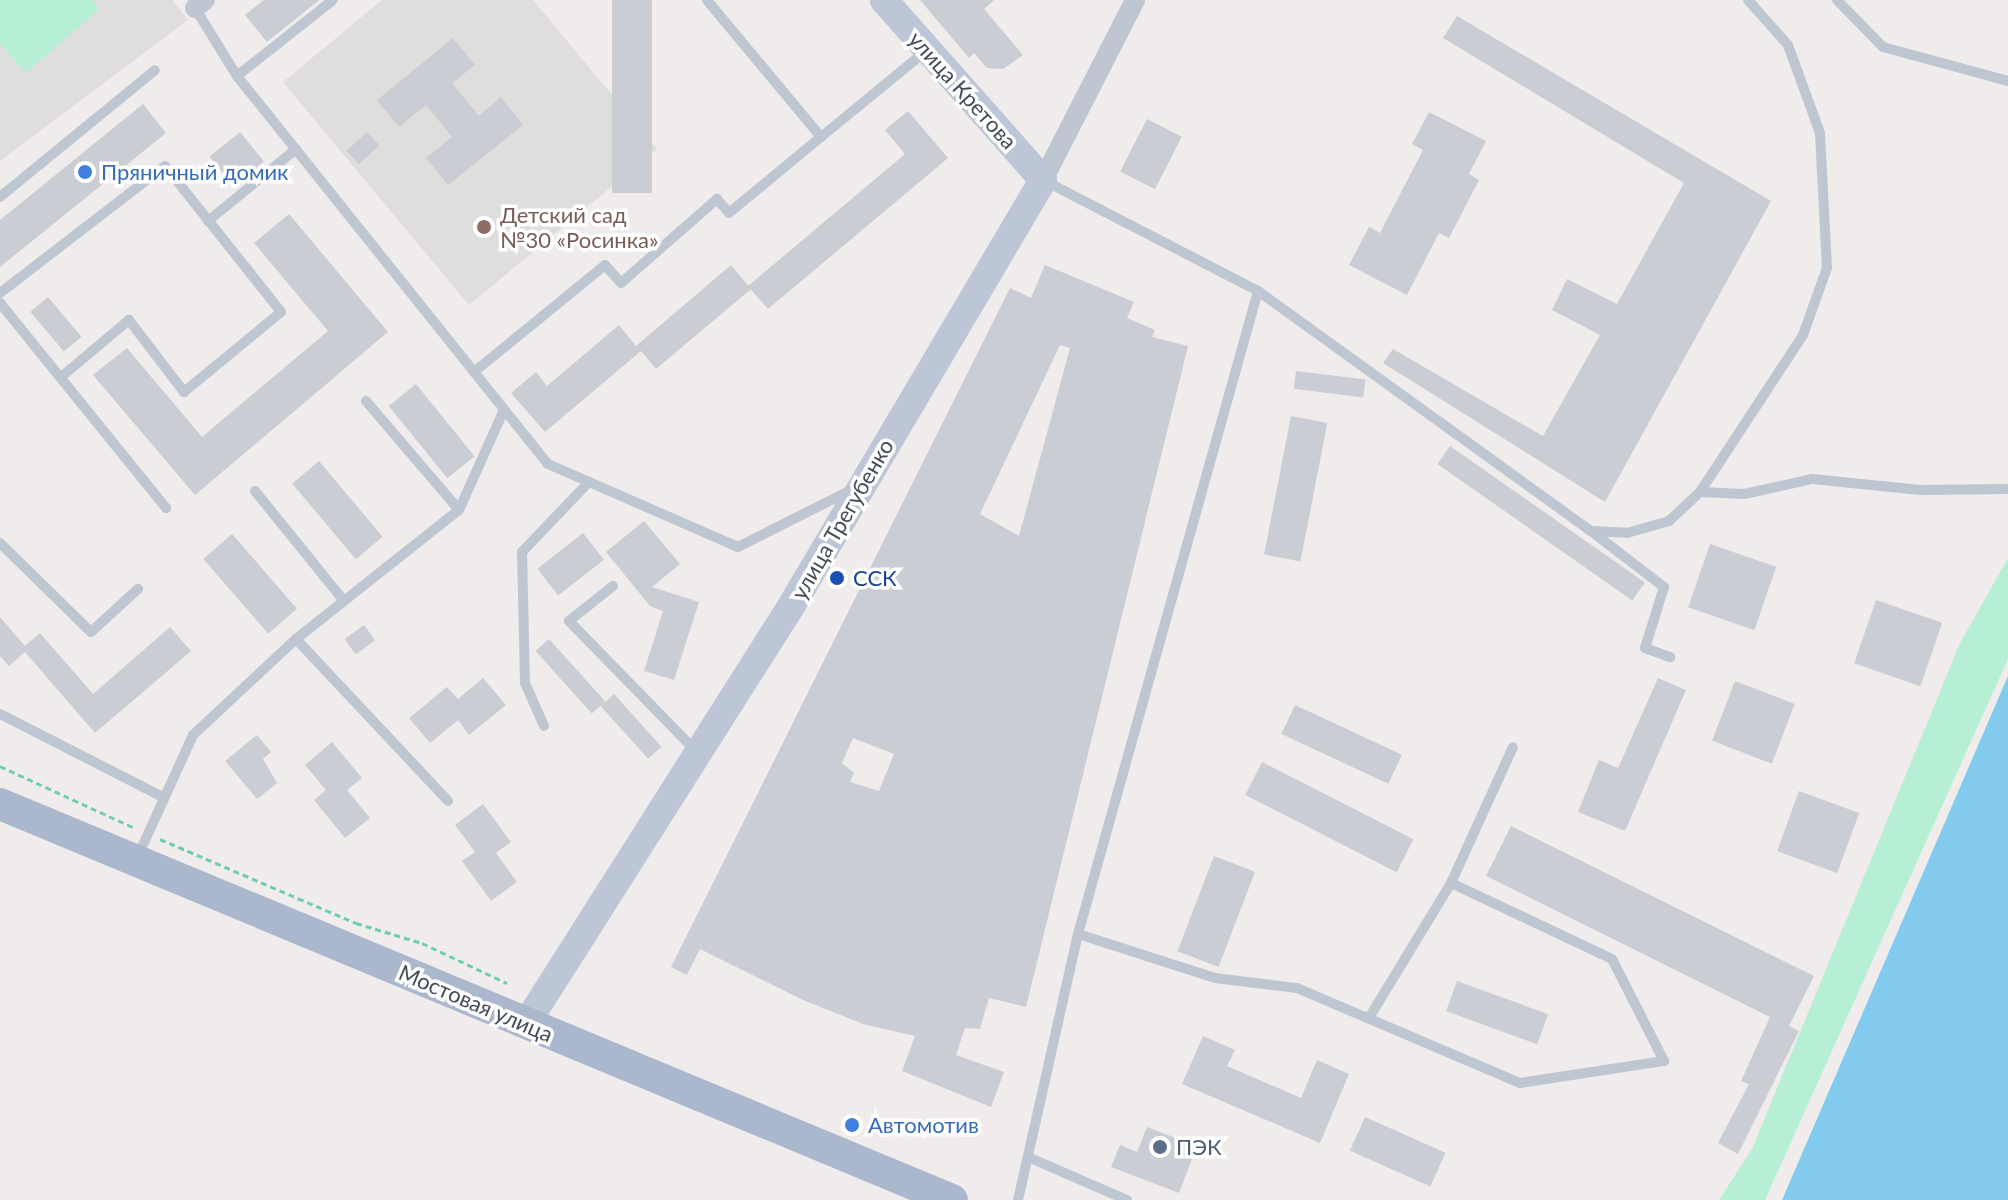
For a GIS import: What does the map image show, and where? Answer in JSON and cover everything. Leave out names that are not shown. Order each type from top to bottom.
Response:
[{"type":"main road","name":"Мостовая улица","points":[[0,804],[141,847],[526,1024],[952,1200]]},
{"type":"street","name":"улица Трегубенко","points":[[526,1024],[699,754],[1043,180],[1135,0]]},
{"type":"street","name":"улица Кретова","points":[[887,1],[1043,180]]},
{"type":"lane","points":[[237,76],[333,0]]},
{"type":"lane","points":[[707,0],[821,137]]},
{"type":"lane","points":[[1591,531],[1627,533],[1669,521],[1700,492],[1803,335],[1827,268],[1820,133],[1788,45],[1748,0]]},
{"type":"lane","points":[[1837,0],[1883,47],[2008,81]]},
{"type":"lane","points":[[200,4],[237,76],[548,464],[738,547],[861,483]]},
{"type":"lane","points":[[474,372],[605,265],[621,283],[717,199],[729,213],[927,49]]},
{"type":"lane","points":[[0,197],[155,70]]},
{"type":"lane","points":[[208,221],[296,149]]},
{"type":"lane","points":[[0,293],[165,166],[281,312],[184,392],[129,320],[61,377]]},
{"type":"lane","points":[[1043,180],[1258,291],[1591,531],[1664,587],[1645,648],[1670,657]]},
{"type":"lane","points":[[1018,1200],[1078,934],[1258,291]]},
{"type":"lane","points":[[0,303],[166,508]]},
{"type":"lane","points":[[366,401],[459,510]]},
{"type":"lane","points":[[141,847],[161,796],[193,735],[296,639],[459,510],[504,410]]},
{"type":"lane","points":[[1700,492],[1744,494],[1812,479],[1920,490],[2008,489]]},
{"type":"lane","points":[[544,726],[525,683],[522,552],[589,482]]},
{"type":"lane","points":[[255,491],[344,601]]},
{"type":"lane","points":[[0,543],[91,632],[138,589]]},
{"type":"lane","points":[[613,586],[569,621],[699,754]]},
{"type":"lane","points":[[296,639],[448,801]]},
{"type":"lane","points":[[0,714],[161,796]]},
{"type":"lane","points":[[1369,1018],[1451,883],[1513,747]]},
{"type":"lane","points":[[1078,934],[1215,978],[1297,988],[1520,1083],[1664,1061],[1612,959],[1451,883]]},
{"type":"lane","points":[[1028,1157],[1127,1200]]},
{"type":"path","points":[[0,766],[141,847],[356,923],[422,943],[507,983]]},
{"type":"shaded area","points":[[0,0],[172,0],[188,20],[0,161]]},
{"type":"shaded area","name":"Детский сад №30 «Росинка»","points":[[382,0],[533,0],[657,149],[469,305],[283,82]]},
{"type":"green space","points":[[0,0],[91,0],[99,9],[26,73],[0,44]]},
{"type":"green space","points":[[2008,558],[2008,659],[1765,1200],[1719,1200],[1752,1149],[1960,643]]},
{"type":"water","points":[[2008,676],[2008,1200],[1782,1200]]},
{"type":"building","points":[[264,0],[319,0],[267,42],[245,15]]},
{"type":"building","points":[[612,0],[652,0],[652,193],[612,193]]},
{"type":"building","points":[[920,0],[994,0],[984,9],[1023,55],[1003,69],[987,68],[974,53],[969,58]]},
{"type":"building","points":[[1457,16],[1771,201],[1605,502],[1383,363],[1393,349],[1543,436],[1600,335],[1552,310],[1567,279],[1617,304],[1684,183],[1443,38]]},
{"type":"building","points":[[453,38],[475,65],[452,83],[479,116],[501,97],[523,125],[448,185],[426,158],[452,137],[426,105],[399,127],[377,100]]},
{"type":"building","points":[[143,104],[166,133],[0,267],[0,220]]},
{"type":"building","points":[[908,111],[948,158],[768,309],[748,286],[905,154],[885,130]]},
{"type":"building","points":[[1429,112],[1486,141],[1469,174],[1479,180],[1449,238],[1439,233],[1407,295],[1349,265],[1369,227],[1380,233],[1423,150],[1412,144]]},
{"type":"building","points":[[1147,119],[1182,137],[1155,189],[1120,172]]},
{"type":"building","points":[[240,132],[264,162],[234,186],[210,157]]},
{"type":"building","points":[[367,132],[379,145],[359,164],[347,151]]},
{"type":"building","points":[[289,214],[388,332],[195,495],[93,375],[127,348],[202,437],[328,331],[254,243]]},
{"type":"building","points":[[731,265],[751,289],[656,369],[641,351],[545,432],[511,393],[536,372],[547,386],[619,325],[636,346]]},
{"type":"building","points":[[1045,265],[1134,302],[1127,318],[1155,330],[1152,337],[1188,346],[1026,1007],[989,998],[980,1029],[965,1028],[956,1055],[1004,1072],[991,1107],[902,1071],[915,1036],[863,1024],[803,1000],[700,949],[687,975],[671,967],[1010,288],[1031,298]],"holes":[[[1060,345],[1070,348],[1019,536],[980,514]],[[853,738],[894,754],[879,791],[850,782],[854,773],[842,763]]]},
{"type":"building","points":[[48,297],[81,337],[64,352],[30,312]]},
{"type":"building","points":[[1296,371],[1365,380],[1363,397],[1294,389]]},
{"type":"building","points":[[416,384],[475,456],[447,478],[389,406]]},
{"type":"building","points":[[1291,416],[1327,423],[1300,561],[1264,554]]},
{"type":"building","points":[[1450,446],[1645,583],[1632,601],[1437,464]]},
{"type":"building","points":[[319,461],[383,537],[356,559],[292,483]]},
{"type":"building","points":[[644,521],[680,564],[652,587],[699,602],[674,680],[644,671],[663,611],[650,606],[606,552]]},
{"type":"building","points":[[583,533],[604,560],[558,596],[537,569]]},
{"type":"building","points":[[232,534],[297,609],[268,634],[203,559]]},
{"type":"building","points":[[1710,544],[1776,567],[1754,630],[1688,607]]},
{"type":"building","points":[[1876,600],[1942,623],[1920,686],[1854,663]]},
{"type":"building","points":[[0,617],[25,646],[40,633],[93,694],[170,627],[191,651],[95,733],[25,652],[9,666],[0,656]]},
{"type":"building","points":[[364,625],[375,640],[356,654],[345,639]]},
{"type":"building","points":[[549,639],[605,701],[592,713],[536,651]]},
{"type":"building","points":[[483,678],[506,705],[469,735],[458,720],[430,743],[409,718],[447,687],[458,699]]},
{"type":"building","points":[[1658,678],[1686,690],[1625,831],[1578,812],[1599,760],[1618,768]]},
{"type":"building","points":[[1735,681],[1795,704],[1772,764],[1712,741]]},
{"type":"building","points":[[614,694],[662,747],[648,759],[601,706]]},
{"type":"building","points":[[1295,705],[1402,755],[1388,784],[1281,734]]},
{"type":"building","points":[[257,735],[271,752],[263,759],[277,783],[257,799],[225,761]]},
{"type":"building","points":[[332,742],[362,778],[347,790],[370,818],[345,838],[314,800],[326,790],[305,765]]},
{"type":"building","points":[[1262,762],[1413,839],[1397,872],[1245,795]]},
{"type":"building","points":[[1799,791],[1859,813],[1837,873],[1777,851]]},
{"type":"building","points":[[483,804],[511,842],[496,853],[517,882],[491,901],[462,861],[475,852],[455,825]]},
{"type":"building","points":[[1511,826],[1814,976],[1789,1026],[1799,1031],[1738,1154],[1718,1143],[1749,1084],[1741,1081],[1770,1017],[1486,876]]},
{"type":"building","points":[[1214,856],[1255,872],[1219,967],[1177,951]]},
{"type":"building","points":[[1457,981],[1548,1014],[1537,1044],[1446,1011]]},
{"type":"building","points":[[1203,1036],[1235,1050],[1227,1066],[1301,1098],[1317,1060],[1349,1074],[1320,1143],[1182,1084]]},
{"type":"building","points":[[1365,1117],[1445,1153],[1430,1187],[1350,1151]]},
{"type":"building","points":[[1147,1127],[1197,1146],[1179,1193],[1111,1167],[1120,1145],[1137,1152]]},
{"type":"place","name":"Пряничный домик","points":[[85,172]]},
{"type":"place","name":"Детский сад №30 «Росинка»","points":[[484,227]]},
{"type":"place","name":"ССК","points":[[837,578]]},
{"type":"place","name":"Автомотив","points":[[852,1125]]},
{"type":"place","name":"ПЭК","points":[[1160,1147]]}]
